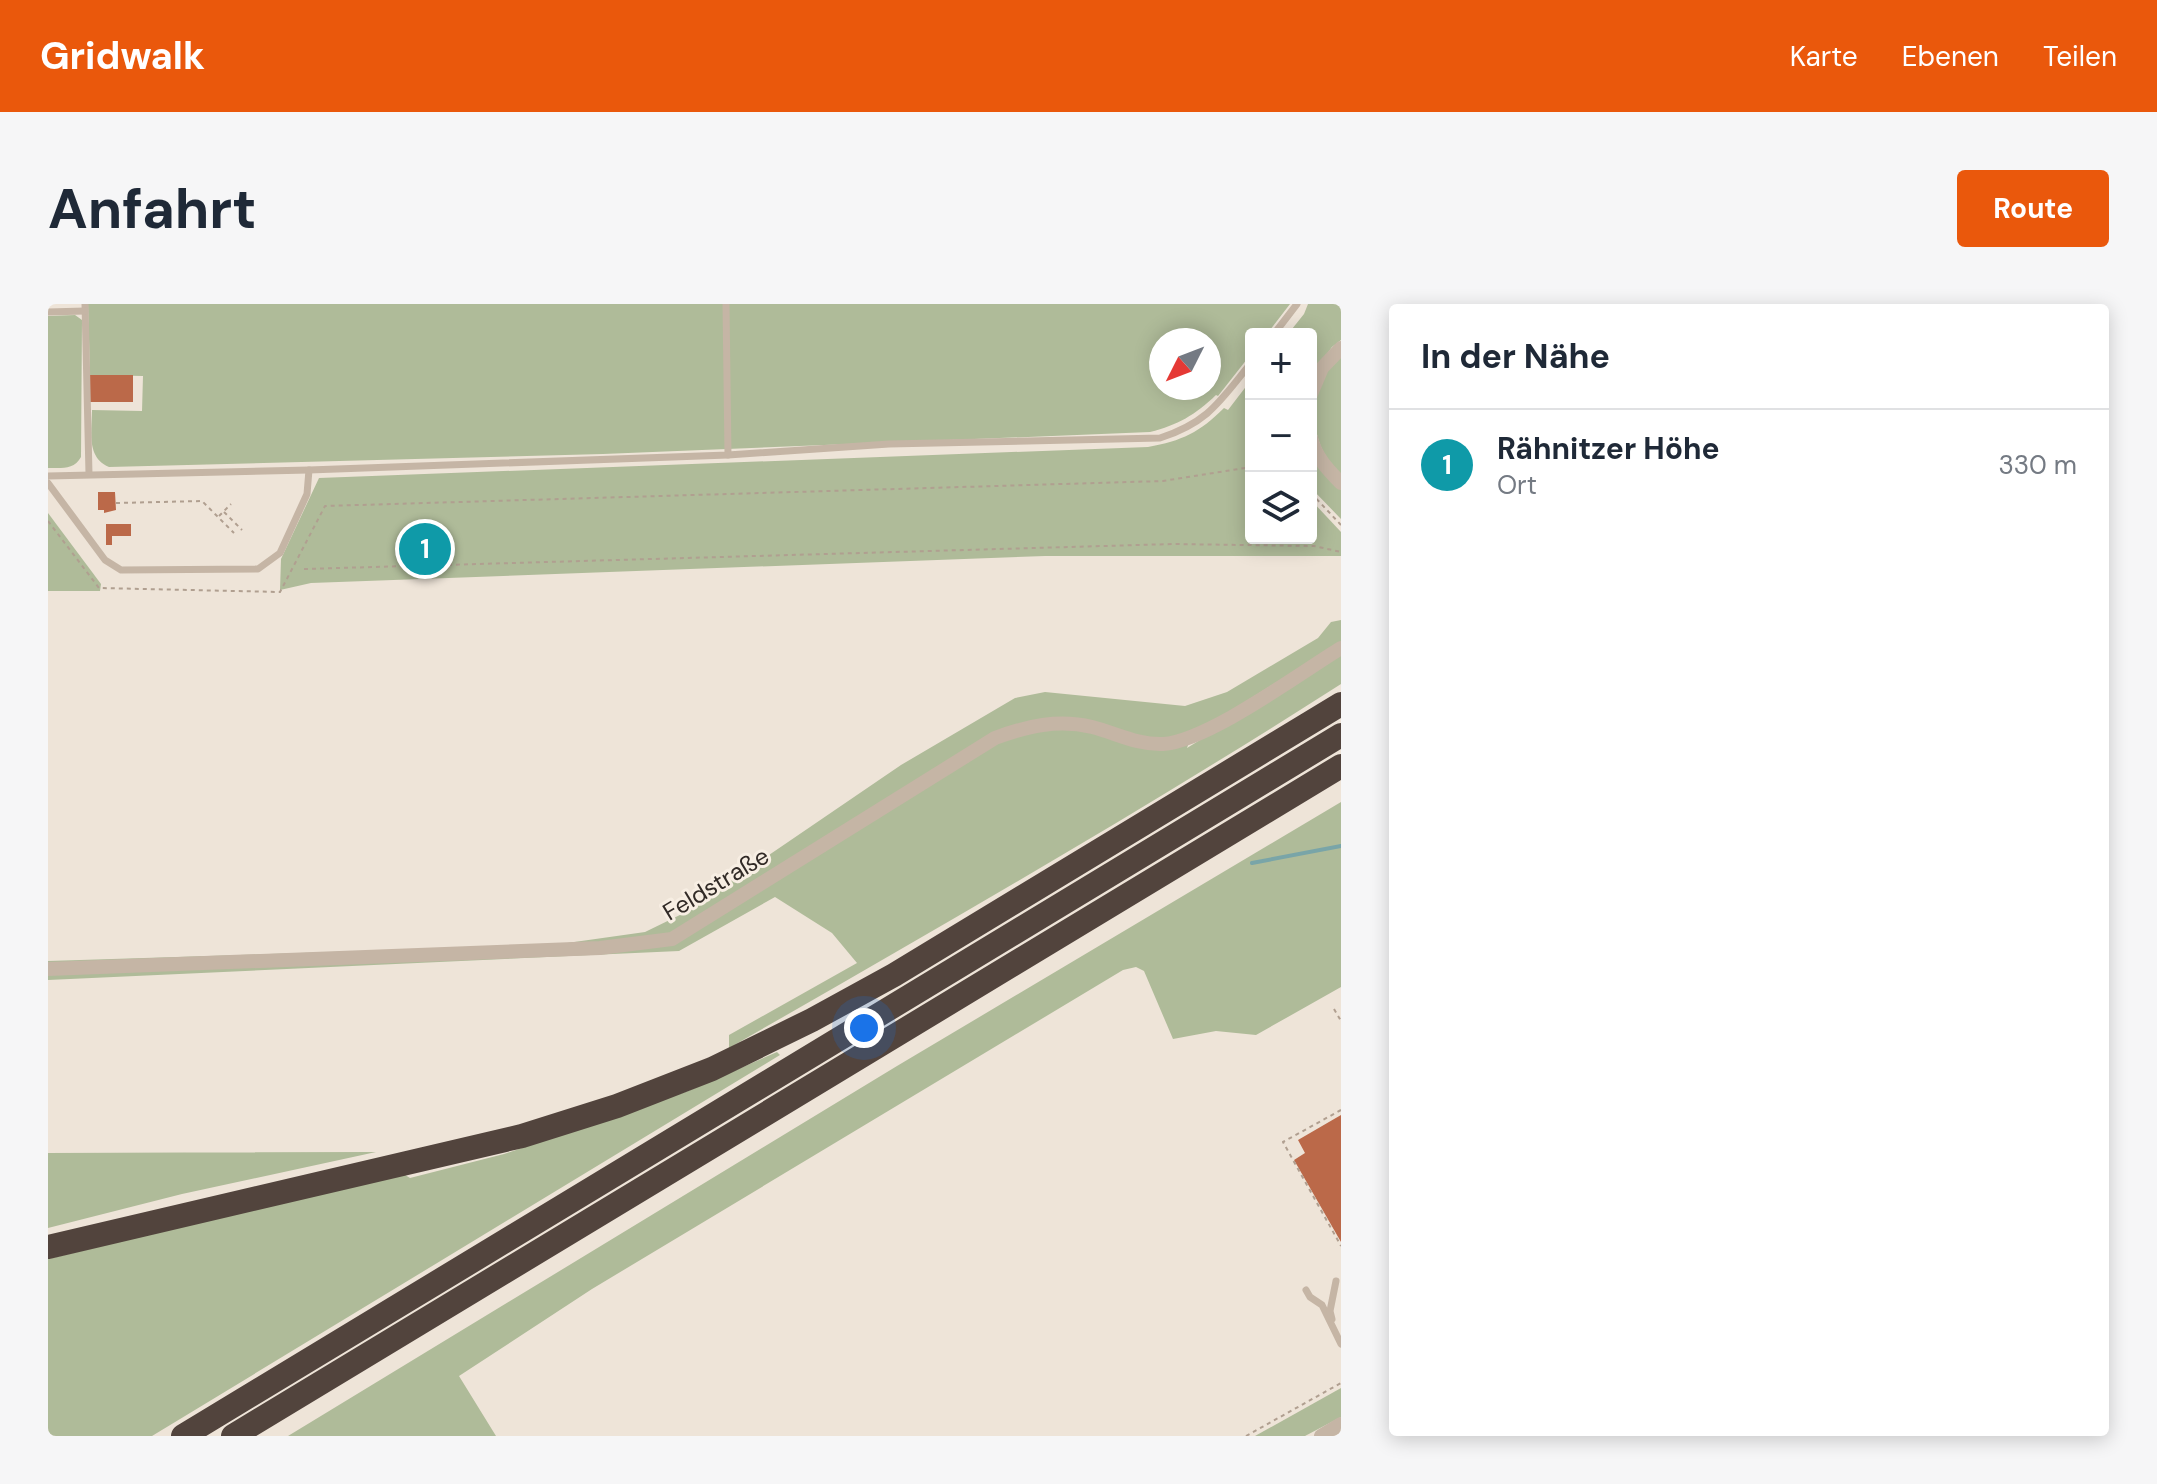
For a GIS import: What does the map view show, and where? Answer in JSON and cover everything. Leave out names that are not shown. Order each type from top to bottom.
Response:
[{"type":"highway","points":[[48,1247],[522,1136],[617,1106],[712,1069],[800,1027],[894,975],[1341,704]]},
{"type":"highway","points":[[183,1436],[1341,735]]},
{"type":"highway","points":[[233,1436],[1341,766]]},
{"type":"street","points":[[1317,380],[1322,368],[1341,348]]},
{"type":"street","points":[[1317,454],[1341,483]]},
{"type":"street","name":"Feldstraße","points":[[48,969],[600,948],[672,939],[995,738],[1040,724],[1065,724],[1091,727],[1141,744],[1185,740],[1218,724],[1341,648]]},
{"type":"street","points":[[1321,1436],[1341,1424]]},
{"type":"lane","points":[[726,304],[728,455]]},
{"type":"lane","points":[[1279,328],[1297,304]]},
{"type":"lane","points":[[48,312],[85,308],[89,474]]},
{"type":"lane","points":[[48,476],[728,455],[889,444],[1160,438],[1188,429],[1211,412],[1245,370]]},
{"type":"lane","points":[[48,483],[105,560],[121,570],[258,569],[280,553],[307,494],[309,470]]},
{"type":"lane","points":[[1333,1329],[1330,1311],[1337,1294],[1336,1281]]},
{"type":"lane","points":[[1308,1293],[1322,1305],[1341,1344]]},
{"type":"path","points":[[48,521],[99,588],[280,592],[325,506],[1163,481],[1245,468]]},
{"type":"path","points":[[1317,499],[1341,525]]},
{"type":"path","points":[[116,503],[202,501],[234,533]]},
{"type":"path","points":[[218,517],[231,504]]},
{"type":"path","points":[[224,512],[242,530]]},
{"type":"path","points":[[304,569],[1173,544],[1314,546],[1341,552]]},
{"type":"path","points":[[1334,1009],[1341,1021]]},
{"type":"path","points":[[1341,1110],[1283,1142],[1341,1246]]},
{"type":"path","points":[[1246,1436],[1341,1383]]},
{"type":"green space","points":[[88,304],[1290,304],[1272,328],[1245,328],[1245,362],[1221,392],[1221,328],[1149,328],[1149,400],[1210,400],[1186,418],[1150,432],[603,454],[109,467],[102,463],[94,450],[92,410],[142,411],[143,376],[90,375]]},
{"type":"green space","points":[[1308,304],[1341,304],[1341,340],[1317,368],[1317,328],[1293,328]]},
{"type":"green space","points":[[75,315],[82,320],[81,457],[71,466],[48,468],[48,316]]},
{"type":"green space","points":[[1341,354],[1341,476],[1325,456],[1317,434],[1317,392]]},
{"type":"green space","points":[[1245,388],[1245,544],[1317,544],[1317,506],[1341,532],[1341,556],[1045,556],[311,583],[280,590],[281,559],[319,478],[1148,447],[1181,438],[1207,423],[1224,408],[1228,410]]},
{"type":"green space","points":[[1317,464],[1341,490],[1341,519],[1317,494]]},
{"type":"green space","points":[[48,513],[101,584],[100,591],[48,591]]},
{"type":"green space","points":[[1341,620],[1341,642],[1192,735],[1187,748],[1341,653],[1341,684],[1114,824],[729,1048],[729,1035],[857,963],[832,933],[775,897],[679,951],[48,980],[48,961],[553,945],[645,932],[684,913],[901,765],[1015,698],[1045,692],[1185,706],[1227,692],[1318,638],[1331,622]]},
{"type":"green space","points":[[1341,802],[1341,987],[1256,1035],[1216,1031],[1173,1039],[1144,971],[1136,967],[1123,970],[592,1289],[459,1376],[496,1436],[288,1436],[897,1066]]},
{"type":"green space","points":[[777,1052],[780,1055],[152,1436],[48,1436],[48,1259],[402,1173],[410,1178],[504,1154],[688,1091]]},
{"type":"green space","points":[[376,1152],[182,1194],[48,1228],[48,1153]]},
{"type":"green space","points":[[1341,1388],[1341,1417],[1305,1436],[1255,1436]]},
{"type":"building","points":[[90,375],[133,375],[133,402],[90,402]]},
{"type":"building","points":[[98,492],[115,492],[116,510],[104,513],[104,510],[98,510]]},
{"type":"building","points":[[106,524],[131,524],[131,536],[112,536],[112,545],[106,545]]},
{"type":"building","points":[[1341,1115],[1341,1242],[1294,1160],[1305,1153],[1298,1140]]},
{"type":"waterway","points":[[1252,863],[1341,846]]},
{"type":"place","name":"Rähnitzer Höhe","points":[[425,549]]}]
